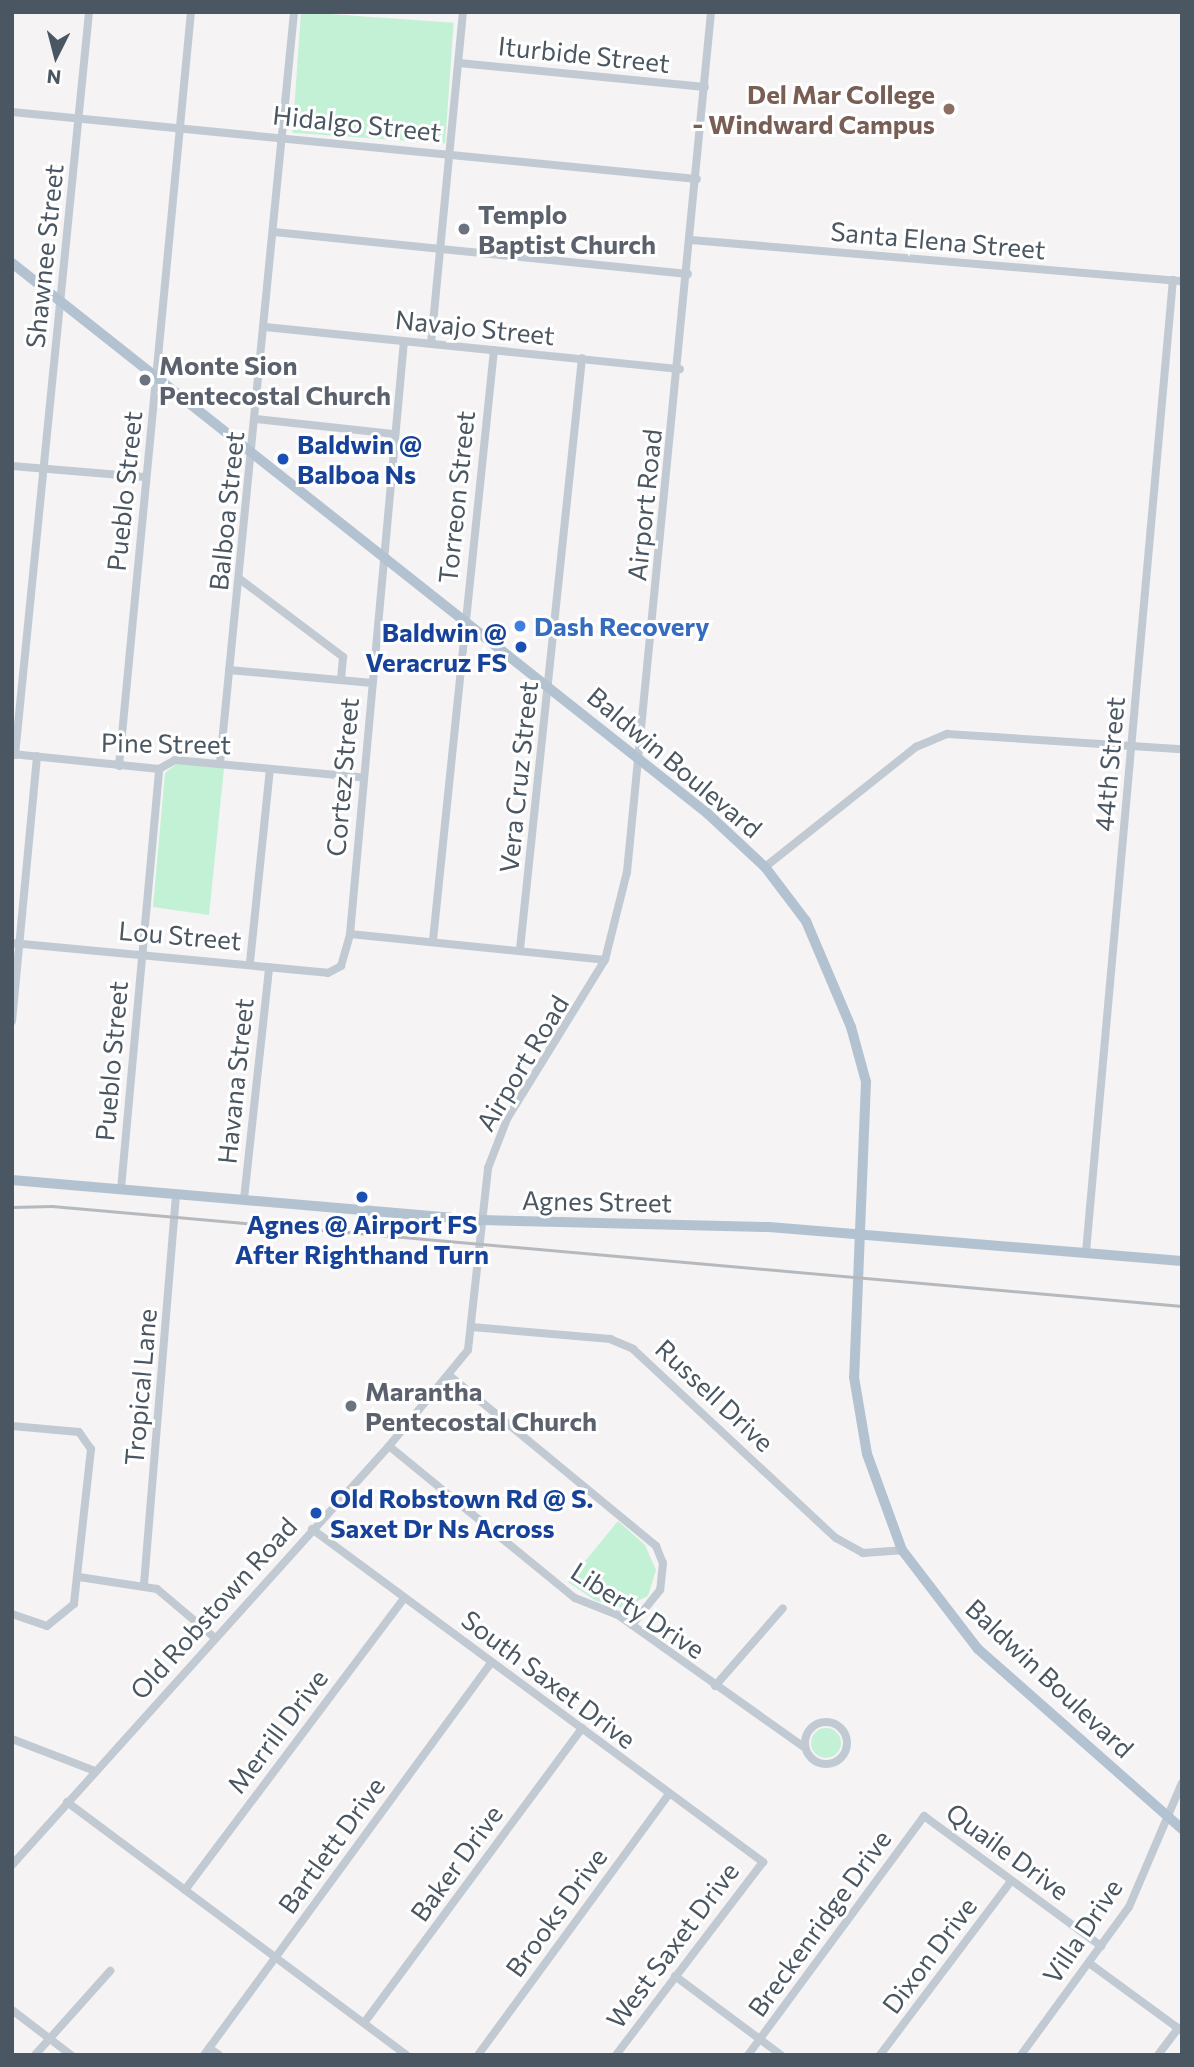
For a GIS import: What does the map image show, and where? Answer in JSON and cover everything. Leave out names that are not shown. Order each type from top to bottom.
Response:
[{"type":"main road","name":"Baldwin Boulevard","points":[[12,263],[252,450],[638,758],[765,867],[806,921],[851,1027],[866,1082],[862,1234],[854,1377],[867,1454],[902,1550],[978,1649],[1182,1829]]},
{"type":"main road","name":"Agnes Street","points":[[12,1180],[480,1220],[862,1234],[1182,1261]]},
{"type":"street","name":"Shawnee Street","points":[[14,755],[89,12]]},
{"type":"street","name":"Pueblo Street","points":[[119,766],[191,12]]},
{"type":"street","name":"Balboa Street","points":[[220,763],[241,580],[294,12]]},
{"type":"street","points":[[431,344],[463,12]]},
{"type":"street","name":"Airport Road","points":[[480,1220],[488,1168],[507,1119],[605,960],[627,872],[680,369],[711,12]]},
{"type":"street","name":"Iturbide Street","points":[[459,63],[705,87]]},
{"type":"street","name":"Hidalgo Street","points":[[12,112],[697,179]]},
{"type":"street","points":[[274,232],[688,274]]},
{"type":"street","name":"Santa Elena Street","points":[[691,240],[1177,281]]},
{"type":"street","name":"44th Street","points":[[1086,1252],[1177,281]]},
{"type":"street","name":"Navajo Street","points":[[265,327],[680,369]]},
{"type":"street","name":"Cortez Street","points":[[341,966],[350,934],[360,777],[372,683],[404,341]]},
{"type":"street","name":"Torreon Street","points":[[433,940],[494,350]]},
{"type":"street","name":"Vera Cruz Street","points":[[520,949],[550,688],[582,358]]},
{"type":"street","points":[[256,419],[395,434]]},
{"type":"street","points":[[12,466],[145,477]]},
{"type":"street","points":[[241,580],[343,657],[341,680]]},
{"type":"street","points":[[229,670],[372,683]]},
{"type":"street","points":[[765,867],[916,747],[947,734],[1182,749]]},
{"type":"street","name":"Pine Street","points":[[14,755],[159,769],[174,760],[360,777]]},
{"type":"street","points":[[12,1021],[22,943],[37,756]]},
{"type":"street","name":"Pueblo Street","points":[[121,1189],[159,769]]},
{"type":"street","name":"Havana Street","points":[[250,962],[270,769]]},
{"type":"street","points":[[350,934],[433,940],[605,960]]},
{"type":"street","name":"Lou Street","points":[[12,943],[250,962],[328,974],[341,966]]},
{"type":"street","name":"Havana Street","points":[[244,1199],[269,967]]},
{"type":"street","name":"Tropical Lane","points":[[144,1584],[176,1195]]},
{"type":"street","name":"Old Robstown Road","points":[[12,1864],[463,1361],[471,1327],[480,1220]]},
{"type":"street","name":"Russell Drive","points":[[471,1327],[610,1339],[634,1349],[836,1538],[863,1553],[902,1550]]},
{"type":"street","points":[[450,1376],[656,1546],[663,1563],[660,1590],[632,1625]]},
{"type":"street","points":[[12,1426],[88,1438],[79,1577],[74,1604],[54,1624],[12,1614]]},
{"type":"street","name":"Liberty Drive","points":[[389,1446],[575,1598],[632,1625],[804,1747]]},
{"type":"street","name":"South Saxet Drive","points":[[312,1530],[582,1728],[668,1795],[763,1862]]},
{"type":"street","points":[[79,1577],[144,1584],[215,1638]]},
{"type":"street","name":"Merrill Drive","points":[[185,1890],[404,1598]]},
{"type":"street","points":[[715,1686],[783,1608]]},
{"type":"street","name":"Bartlett Drive","points":[[206,2051],[492,1662]]},
{"type":"street","points":[[824,1722],[841,1727],[847,1744],[832,1764],[814,1762],[804,1747],[808,1730],[824,1722]]},
{"type":"street","name":"Baker Drive","points":[[364,2022],[582,1728]]},
{"type":"street","points":[[12,1739],[95,1771]]},
{"type":"street","name":"Villa Drive","points":[[1021,2055],[1129,1907],[1182,1783]]},
{"type":"street","name":"Brooks Drive","points":[[478,2055],[668,1795]]},
{"type":"street","points":[[67,1802],[406,2055]]},
{"type":"street","name":"Quaile Drive","points":[[924,1816],[1101,1946]]},
{"type":"street","name":"Breckenridge Drive","points":[[748,2055],[924,1816]]},
{"type":"street","name":"West Saxet Drive","points":[[616,2055],[763,1862]]},
{"type":"street","name":"Dixon Drive","points":[[880,2055],[1012,1881]]},
{"type":"street","points":[[1089,1963],[1180,2030],[1158,2055]]},
{"type":"street","points":[[35,2055],[110,1971]]},
{"type":"street","points":[[675,1976],[781,2055]]},
{"type":"street","points":[[12,2010],[71,2055]]},
{"type":"street","points":[[206,2051],[219,2055]]},
{"type":"green space","points":[[301,12],[454,23],[445,143],[293,133]]},
{"type":"green space","points":[[178,763],[224,768],[209,915],[153,907],[165,773]]},
{"type":"green space","points":[[618,1521],[645,1545],[656,1570],[648,1596],[623,1608],[596,1601],[568,1582]]},
{"type":"green space","points":[[826,1728],[832,1729],[840,1737],[840,1749],[832,1757],[826,1758],[820,1757],[812,1749],[811,1743],[812,1737],[820,1729]]},
{"type":"railway","points":[[12,1207],[52,1206],[1182,1306]]},
{"type":"place","name":"Del Mar College - Windward Campus","points":[[949,109]]},
{"type":"place","name":"Templo Baptist Church","points":[[464,229]]},
{"type":"place","name":"Monte Sion Pentecostal Church","points":[[145,380]]},
{"type":"place","name":"Baldwin @ Balboa Ns","points":[[283,459]]},
{"type":"place","name":"Dash Recovery","points":[[520,626]]},
{"type":"place","name":"Baldwin @ Veracruz FS","points":[[521,647]]},
{"type":"place","name":"Agnes @ Airport FS After Righthand Turn","points":[[362,1197]]},
{"type":"place","name":"Marantha Pentecostal Church","points":[[351,1406]]},
{"type":"place","name":"Old Robstown Rd @ S. Saxet Dr Ns Across","points":[[316,1513]]}]
